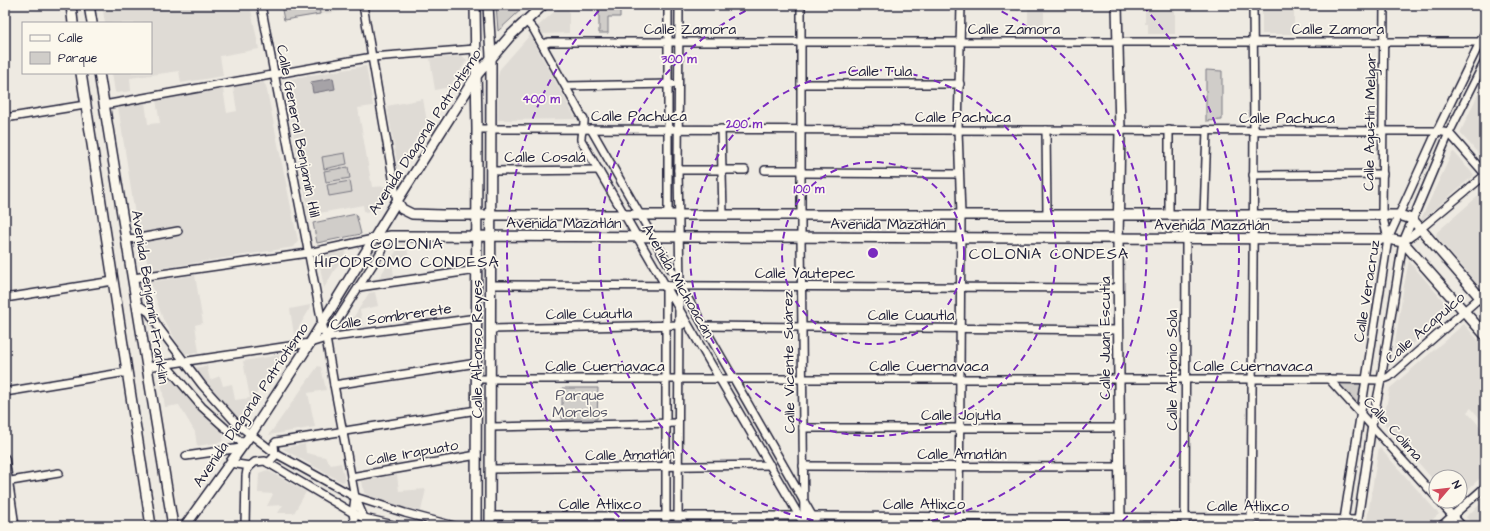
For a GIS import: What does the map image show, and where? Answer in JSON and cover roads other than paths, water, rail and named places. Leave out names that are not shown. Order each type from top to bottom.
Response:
[{"type":"main road","points":[[71,5],[73,22]]},
{"type":"main road","points":[[89,5],[92,22]]},
{"type":"main road","name":"Calle Alfonso Reyes","points":[[475,5],[477,129],[476,526]]},
{"type":"main road","name":"Calle Alfonso Reyes","points":[[488,5],[491,56],[492,129],[490,521]]},
{"type":"main road","name":"Avenida Diagonal Patriotismo","points":[[185,526],[251,434],[310,343],[397,200],[476,76],[491,56],[525,20],[543,5]]},
{"type":"main road","name":"Calle Juan Escutia","points":[[1118,5],[1120,130],[1118,215],[1120,522]]},
{"type":"main road","points":[[81,74],[151,526]]},
{"type":"main road","name":"Avenida Benjamín Franklin","points":[[100,74],[173,526]]},
{"type":"main road","name":"Avenida Mazatlán","points":[[397,200],[402,208],[412,214],[477,216],[960,215],[1047,211],[1118,215],[1382,214],[1398,215],[1412,219]]},
{"type":"main road","points":[[1412,219],[1484,298]]},
{"type":"main road","name":"Avenida Mazatlán","points":[[373,239],[391,236],[1118,239],[1351,238],[1388,239],[1403,242]]},
{"type":"main road","points":[[1403,242],[1485,335]]},
{"type":"street","name":"Calle General Benjamín Hill","points":[[261,5],[308,253],[326,338],[351,477],[355,497],[364,518],[365,526]]},
{"type":"street","points":[[363,5],[397,200]]},
{"type":"street","points":[[668,5],[668,216]]},
{"type":"street","points":[[678,526],[678,308],[680,286],[678,170],[679,5]]},
{"type":"street","name":"Calle Vicente Suárez","points":[[801,5],[803,522]]},
{"type":"street","points":[[959,526],[960,174],[958,130],[961,5]]},
{"type":"street","points":[[1251,522],[1254,130],[1253,5]]},
{"type":"street","name":"Calle Agustín Melgar","points":[[1384,5],[1384,131],[1382,214],[1388,239]]},
{"type":"street","name":"Avenida Michoacán","points":[[525,20],[534,30],[584,120],[583,129],[580,136],[581,140],[803,522]]},
{"type":"street","name":"Calle Veracruz","points":[[1343,523],[1388,239],[1437,131],[1483,43],[1485,32]]},
{"type":"street","name":"Calle Zamora","points":[[544,47],[544,44],[550,42],[1483,43]]},
{"type":"street","points":[[104,105],[372,57],[475,48]]},
{"type":"street","name":"Calle Veracruz","points":[[1357,523],[1403,242],[1449,133],[1485,61]]},
{"type":"street","points":[[566,86],[679,84]]},
{"type":"street","name":"Calle Tula","points":[[801,84],[960,84]]},
{"type":"street","points":[[5,118],[85,105]]},
{"type":"street","name":"Calle Pachuca","points":[[477,129],[1254,130],[1437,131],[1449,133]]},
{"type":"street","name":"Avenida Michoacán","points":[[591,129],[818,526]]},
{"type":"street","points":[[721,130],[723,215]]},
{"type":"street","points":[[1046,130],[1047,211]]},
{"type":"street","points":[[1169,130],[1169,215]]},
{"type":"street","points":[[1204,215],[1207,130]]},
{"type":"street","points":[[1403,242],[1421,229],[1485,174],[1449,133]]},
{"type":"street","name":"Calle Cosalá","points":[[492,170],[599,170]]},
{"type":"street","points":[[678,170],[745,170]]},
{"type":"street","points":[[764,170],[801,172],[960,174]]},
{"type":"street","points":[[1253,175],[1383,174]]},
{"type":"street","name":"Calle Antonio Sola","points":[[1185,522],[1187,215]]},
{"type":"street","points":[[126,238],[139,238],[178,231]]},
{"type":"street","points":[[326,338],[391,236]]},
{"type":"street","points":[[133,278],[308,253],[373,239]]},
{"type":"street","points":[[359,287],[477,270]]},
{"type":"street","points":[[5,298],[113,281]]},
{"type":"street","name":"Calle Yautepec","points":[[491,285],[1118,288]]},
{"type":"street","points":[[666,286],[666,526]]},
{"type":"street","name":"Calle Acapulco","points":[[1381,380],[1389,377],[1465,311],[1484,298]]},
{"type":"street","points":[[137,304],[149,312],[159,328],[202,385],[237,424],[275,453],[355,497],[405,513],[454,526]]},
{"type":"street","name":"Calle Sombrerete","points":[[147,367],[310,343],[326,338],[477,318]]},
{"type":"street","name":"Calle Cuautla","points":[[491,329],[688,325]]},
{"type":"street","name":"Calle Cuautla","points":[[704,326],[1119,330]]},
{"type":"street","points":[[334,385],[477,362]]},
{"type":"street","points":[[165,364],[202,407],[242,446]]},
{"type":"street","points":[[5,392],[127,372]]},
{"type":"street","name":"Calle Cuernavaca","points":[[477,379],[1381,380]]},
{"type":"street","name":"Calle Colima","points":[[1330,379],[1428,488]]},
{"type":"street","points":[[268,463],[275,456],[274,444],[276,442],[477,410]]},
{"type":"street","points":[[490,427],[678,422]]},
{"type":"street","name":"Calle Jojutla","points":[[803,428],[1119,428]]},
{"type":"street","points":[[186,456],[242,446]]},
{"type":"street","name":"Calle Irapuato","points":[[351,477],[476,455]]},
{"type":"street","points":[[5,458],[7,481],[15,526]]},
{"type":"street","points":[[245,526],[247,470],[255,462],[265,461],[353,513],[364,518],[398,526]]},
{"type":"street","points":[[230,463],[250,466]]},
{"type":"street","name":"Calle Amatlán","points":[[490,470],[770,465]]},
{"type":"street","name":"Calle Amatlán","points":[[803,466],[1120,467]]},
{"type":"street","points":[[7,481],[59,473]]},
{"type":"street","points":[[1441,526],[1485,487]]},
{"type":"street","name":"Calle General Benjamín Hill","points":[[355,497],[353,513],[355,526]]},
{"type":"street","points":[[1446,509],[1462,526]]},
{"type":"street","name":"Calle Atlixco","points":[[490,521],[678,517],[803,522],[812,516],[960,517],[1120,522],[1357,523]]},
{"type":"district","name":"COLONIA HIPÓDROMO CONDESA","points":[[407,253]]},
{"type":"district","name":"COLONIA CONDESA","points":[[1049,254]]},
{"type":"park label","name":"Parque Morelos","points":[[580,404]]}]
